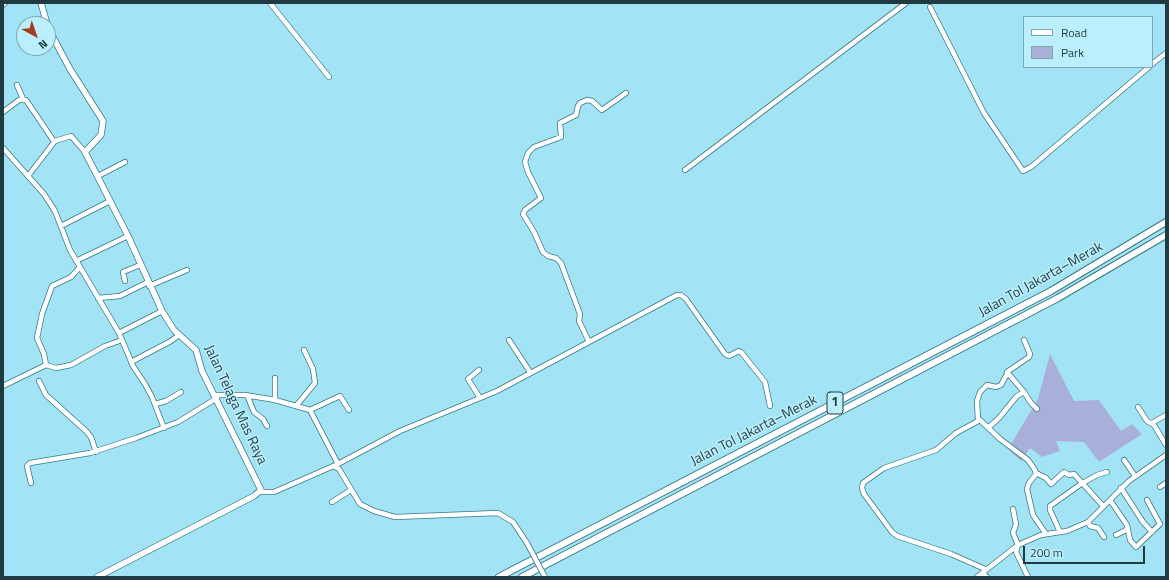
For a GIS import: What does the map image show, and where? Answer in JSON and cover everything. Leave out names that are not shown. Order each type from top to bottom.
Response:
[{"type":"highway","name":"Jalan Tol Jakarta–Merak","points":[[499,577],[1051,291],[1166,222]]},
{"type":"highway","name":"Jalan Tol Jakarta–Merak","points":[[522,577],[1051,302],[1166,236]]},
{"type":"main road","points":[[41,3],[44,16]]},
{"type":"main road","points":[[56,43],[103,121],[101,135],[85,152]]},
{"type":"main road","name":"Jalan Telaga Mas Raya","points":[[85,152],[128,236],[148,284],[162,311],[172,327],[196,350],[202,371],[216,396],[261,492]]},
{"type":"main road","points":[[97,577],[261,492]]},
{"type":"street","points":[[270,3],[329,77]]},
{"type":"street","points":[[685,170],[906,3]]},
{"type":"street","points":[[930,7],[984,113],[1023,171],[1031,167],[1148,68]]},
{"type":"street","points":[[1153,63],[1166,53]]},
{"type":"street","points":[[17,85],[23,99],[28,102],[55,141]]},
{"type":"street","points":[[589,342],[579,321],[580,314],[560,263],[556,258],[548,256],[543,252],[534,232],[523,214],[525,210],[541,198],[528,172],[525,162],[528,153],[534,147],[561,137],[560,123],[576,115],[580,103],[587,100],[592,101],[602,110],[626,93]]},
{"type":"street","points":[[3,112],[23,99]]},
{"type":"street","points":[[28,176],[55,141],[71,136],[85,152]]},
{"type":"street","points":[[3,148],[44,194],[55,211],[76,261],[119,333],[131,362],[145,384],[164,428]]},
{"type":"street","points":[[98,176],[125,162]]},
{"type":"street","points":[[61,226],[110,201]]},
{"type":"street","points":[[76,261],[128,236]]},
{"type":"street","points":[[126,281],[123,272],[140,265]]},
{"type":"street","points":[[46,365],[44,354],[37,338],[42,314],[52,286],[71,277],[80,267]]},
{"type":"street","points":[[98,298],[120,296],[187,270]]},
{"type":"street","points":[[261,492],[274,492],[338,464],[400,431],[480,398],[589,342],[670,297],[681,295],[725,354],[731,356],[740,351],[746,357],[766,384],[770,406]]},
{"type":"street","points":[[119,333],[162,311]]},
{"type":"street","points":[[131,362],[179,335]]},
{"type":"street","points":[[3,386],[46,365],[56,368],[71,365],[105,346],[122,340]]},
{"type":"street","points":[[509,340],[530,372]]},
{"type":"street","points":[[978,420],[977,401],[980,392],[987,385],[996,387],[1001,385],[1010,369],[1029,357],[1024,340]]},
{"type":"street","points":[[296,406],[315,382],[313,369],[304,350]]},
{"type":"street","points":[[479,370],[468,379],[480,398]]},
{"type":"street","points":[[1007,374],[1024,392],[1031,404],[1037,409]]},
{"type":"street","points":[[275,378],[275,400]]},
{"type":"street","points":[[39,381],[46,395],[86,431],[93,442],[96,452]]},
{"type":"street","points":[[154,404],[166,401],[181,392]]},
{"type":"street","points":[[989,427],[999,418],[1016,397],[1024,392]]},
{"type":"street","points":[[247,395],[253,411],[263,419],[267,426]]},
{"type":"street","points":[[31,483],[27,466],[30,463],[96,452],[164,428],[216,396],[247,395],[275,400],[310,410],[340,396],[349,410]]},
{"type":"street","points":[[1138,407],[1147,421],[1152,423],[1166,445]]},
{"type":"street","points":[[310,410],[338,464]]},
{"type":"street","points":[[1152,423],[1166,415]]},
{"type":"street","points":[[978,420],[983,422],[1000,439],[1028,460],[1036,473],[1046,478],[1051,484],[1064,472],[1069,475],[1073,474],[1103,506]]},
{"type":"street","points":[[978,420],[956,433],[936,450],[879,471],[865,481],[862,488],[866,497],[892,532],[897,536],[951,554],[984,570]]},
{"type":"street","points":[[976,577],[1018,545],[1046,534],[1060,532],[1088,522],[1121,488],[1135,476],[1166,455]]},
{"type":"street","points":[[1124,460],[1135,476]]},
{"type":"street","points":[[333,466],[339,469],[360,504],[386,516],[406,517],[498,513],[513,522],[527,543],[545,577]]},
{"type":"street","points":[[1060,532],[1050,510],[1050,506],[1081,484],[1097,475],[1107,472]]},
{"type":"street","points":[[1036,473],[1028,485],[1027,490],[1033,515],[1046,534]]},
{"type":"street","points":[[1160,487],[1166,483]]},
{"type":"street","points":[[1121,488],[1143,522],[1152,532]]},
{"type":"street","points":[[332,502],[351,490]]},
{"type":"street","points":[[1110,500],[1128,529],[1130,540],[1136,547],[1160,524],[1147,500]]},
{"type":"street","points":[[1013,509],[1016,524],[1013,533],[1018,545],[1016,552],[1028,577]]},
{"type":"street","points":[[1088,522],[1090,526],[1099,529],[1104,537]]},
{"type":"street","points":[[1116,535],[1128,529]]},
{"type":"street","points":[[984,570],[985,576],[988,577]]},
{"type":"green space","points":[[1050,354],[1074,401],[1099,400],[1121,431],[1132,424],[1142,434],[1099,462],[1084,442],[1056,441],[1060,451],[1042,457],[1030,448],[1021,461],[1008,449],[1038,399]]}]
